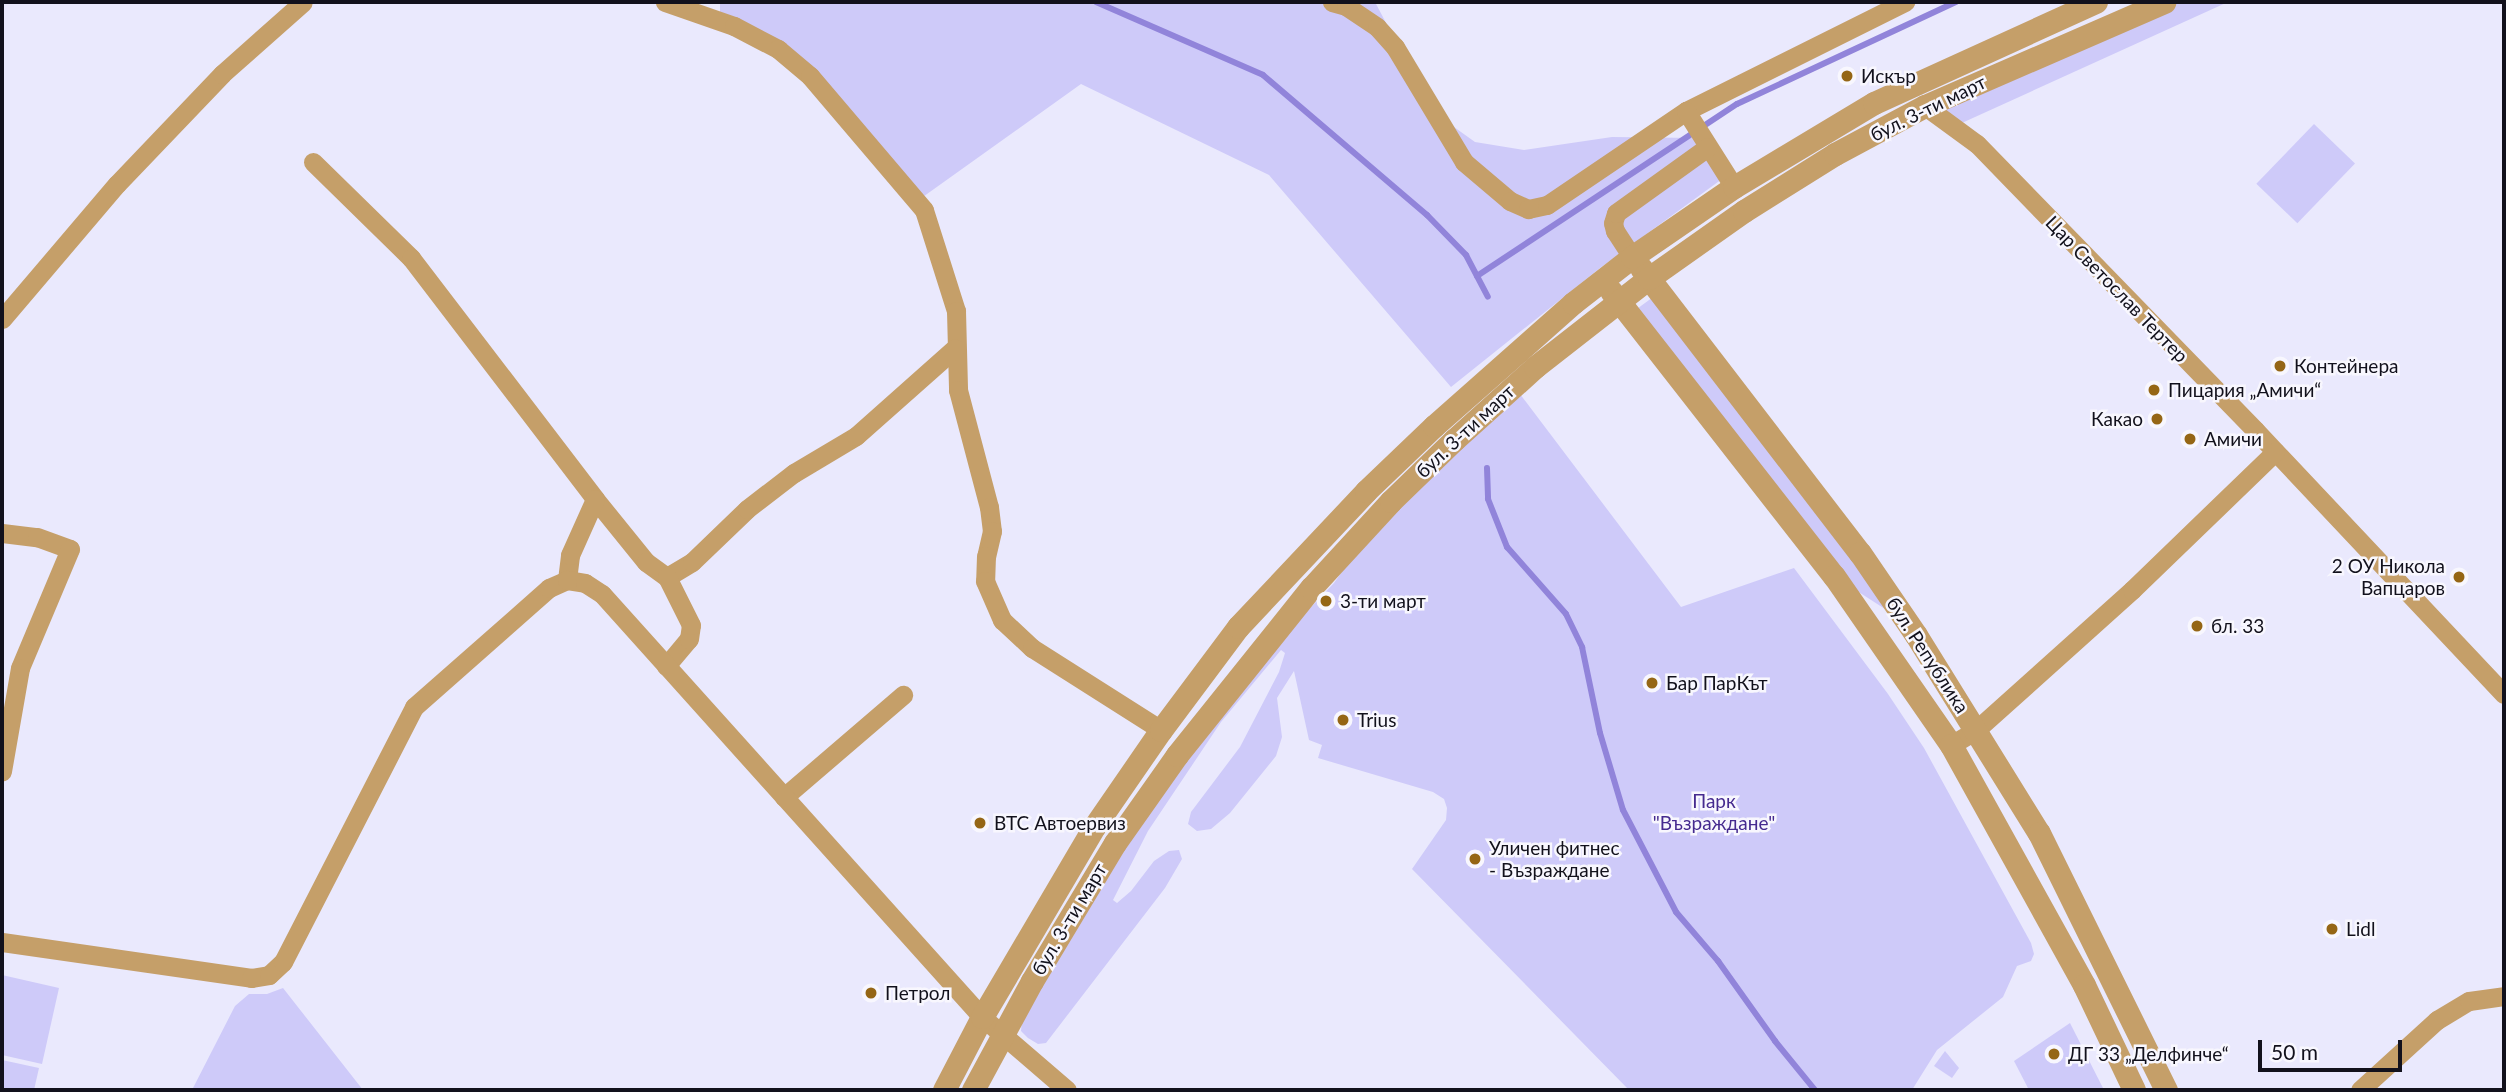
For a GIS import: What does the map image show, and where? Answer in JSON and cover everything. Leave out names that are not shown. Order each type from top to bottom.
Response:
[{"type":"street","points":[[2,319],[117,184],[222,74],[303,2]]},
{"type":"street","points":[[665,2],[734,26],[778,49],[810,76],[924,210],[956,311],[958,390],[989,507],[992,531],[985,581],[1002,620],[1032,648],[1161,730]]},
{"type":"street","points":[[1332,2],[1346,6],[1377,27],[1409,68],[1464,162],[1510,201],[1528,209],[1547,205],[1698,130],[1905,2]]},
{"type":"street","name":"бул. 3-ти март","points":[[944,1090],[982,1017],[1094,827],[1161,730],[1238,627],[1366,491],[1503,362],[1602,280],[1734,187],[1874,103],[2096,2]]},
{"type":"street","name":"бул. 3-ти март","points":[[973,1090],[1115,843],[1177,755],[1311,588],[1391,501],[1454,440],[1535,367],[1649,278],[1744,212],[1824,162],[1925,106],[2164,2]]},
{"type":"street","name":"Цар Светослав Тертер","points":[[1925,106],[1977,144],[2504,694]]},
{"type":"street","points":[[1698,130],[1734,187]]},
{"type":"street","points":[[1632,257],[1615,231],[1613,223],[1616,213],[1698,130]]},
{"type":"street","points":[[313,162],[411,258],[594,499],[646,562],[667,577],[691,625],[689,639],[666,666]]},
{"type":"street","name":"бул. Република","points":[[1632,257],[1860,553],[1976,730],[2039,834],[2166,1090]]},
{"type":"street","name":"бул. Република","points":[[1602,280],[1834,576],[1951,745],[2084,985],[2134,1090]]},
{"type":"street","points":[[667,577],[692,562],[747,509],[794,473],[856,436],[955,348]]},
{"type":"street","points":[[1951,745],[1976,730],[2132,590],[2275,452]]},
{"type":"street","points":[[567,580],[570,555],[594,499]]},
{"type":"street","points":[[2,533],[37,537],[70,549],[20,668],[2,771]]},
{"type":"street","points":[[2,942],[251,978],[269,975],[283,962],[414,707],[549,588],[567,580],[585,583],[602,594],[982,1017],[1067,1090]]},
{"type":"street","points":[[784,797],[903,695]]},
{"type":"street","points":[[2360,1090],[2437,1020],[2469,1001],[2504,996]]},
{"type":"green space","points":[[720,2],[1375,2],[1433,112],[1475,142],[1524,150],[1612,137],[1697,138],[1722,179],[1600,268],[1451,387],[1269,175],[1081,84],[920,199],[774,53],[720,25]]},
{"type":"green space","points":[[2164,2],[2228,2],[1953,127],[1925,106]]},
{"type":"green space","points":[[2314,124],[2355,164],[2297,223],[2256,184]]},
{"type":"green space","points":[[1660,292],[1902,620],[1834,576],[1630,314]]},
{"type":"green space","name":"Парк \"Възраждане\"","points":[[1517,390],[1681,607],[1794,568],[1888,694],[1924,748],[2031,943],[2034,954],[2031,961],[2017,966],[2003,997],[1937,1050],[1912,1090],[1629,1090],[1412,869],[1446,820],[1447,808],[1444,799],[1433,792],[1318,758],[1322,745],[1309,740],[1294,671],[1277,698],[1282,737],[1276,756],[1230,813],[1211,829],[1197,831],[1188,824],[1191,812],[1240,747],[1279,672],[1285,653],[1281,650],[1221,722],[1148,831],[1113,900],[1117,903],[1131,891],[1154,861],[1169,851],[1179,850],[1182,859],[1165,888],[1046,1043],[1038,1044],[1028,1038],[1021,1031],[1022,1019],[1130,836],[1268,652],[1334,583],[1367,536]]},
{"type":"green space","points":[[2,975],[59,988],[42,1064],[2,1055]]},
{"type":"green space","points":[[283,988],[363,1090],[192,1090],[235,1006],[249,994],[267,994]]},
{"type":"green space","name":"ДГ 33 „Делфинче“","points":[[2070,1023],[2104,1090],[2029,1090],[2014,1061]]},
{"type":"green space","points":[[1945,1051],[1959,1068],[1952,1078],[1934,1066]]},
{"type":"green space","points":[[2,1060],[39,1068],[34,1090],[2,1090]]},
{"type":"waterway","points":[[1096,2],[1263,75],[1427,215],[1466,255],[1488,297]]},
{"type":"waterway","points":[[1477,276],[1737,104],[1956,2]]},
{"type":"waterway","points":[[1487,468],[1488,499],[1507,547],[1566,614],[1582,647],[1600,733],[1623,810],[1676,912],[1718,961],[1775,1041],[1815,1090]]},
{"type":"place","name":"Искър","points":[[1847,76]]},
{"type":"place","name":"Контейнера","points":[[2280,366]]},
{"type":"place","name":"Пицария „Амичи“","points":[[2154,390]]},
{"type":"place","name":"Какао","points":[[2157,419]]},
{"type":"place","name":"Амичи","points":[[2190,439]]},
{"type":"place","name":"2 ОУ Никола Вапцаров","points":[[2459,577]]},
{"type":"place","name":"3-ти март","points":[[1326,601]]},
{"type":"place","name":"бл. 33","points":[[2197,626]]},
{"type":"place","name":"Бар ПарКът","points":[[1652,683]]},
{"type":"place","name":"Trius","points":[[1343,720]]},
{"type":"place","name":"ВТС Автоервиз","points":[[980,823]]},
{"type":"place","name":"Уличен фитнес - Възраждане","points":[[1475,859]]},
{"type":"place","name":"Lidl","points":[[2332,929]]},
{"type":"place","name":"Петрол","points":[[871,993]]},
{"type":"place","name":"ДГ 33 „Делфинче“","points":[[2054,1054]]}]
